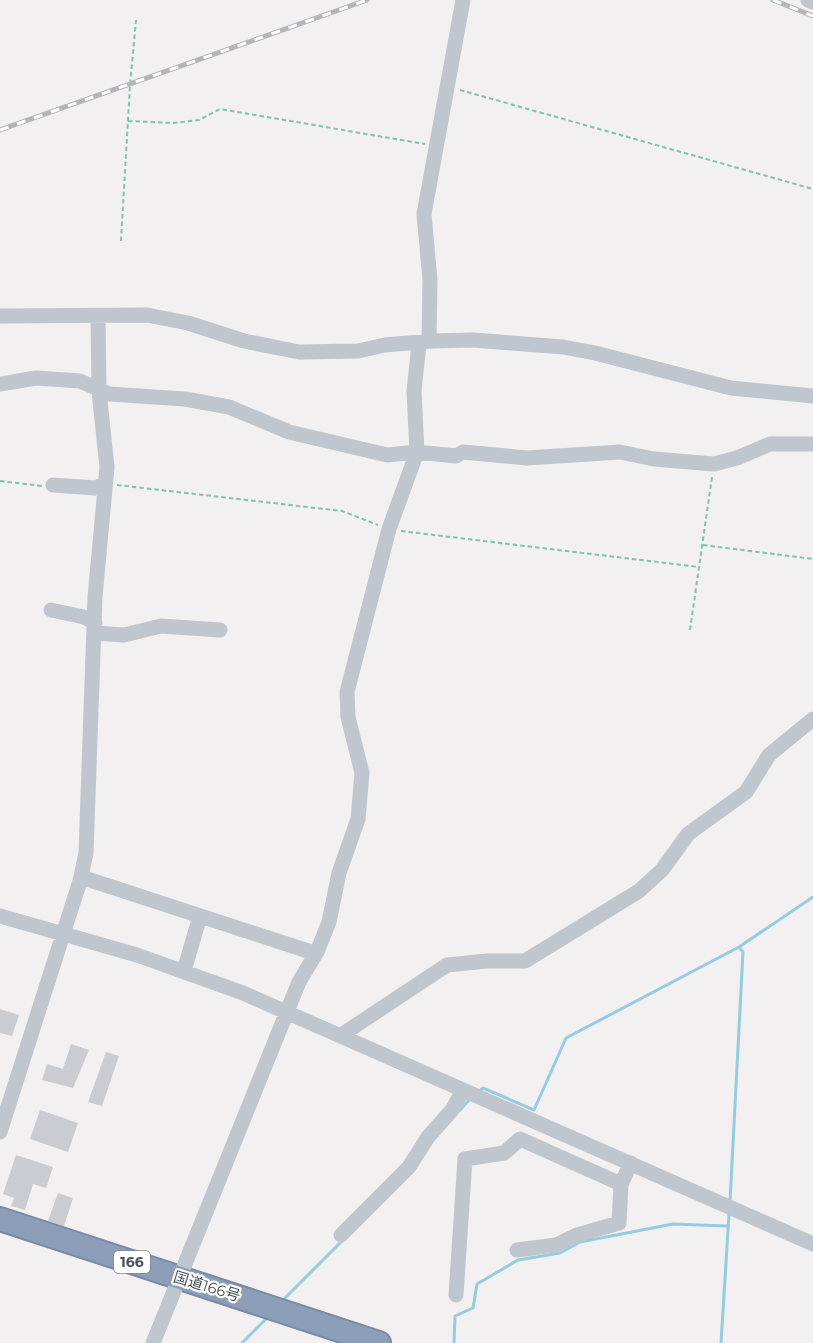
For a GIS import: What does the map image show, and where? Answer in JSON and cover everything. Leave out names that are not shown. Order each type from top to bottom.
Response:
[{"type":"highway","name":"国道166号","points":[[0,1220],[379,1343]]},
{"type":"street","points":[[153,1343],[299,982],[314,957],[329,922],[339,873],[358,819],[362,773],[348,717],[346,692],[386,528],[417,452],[414,391],[424,342],[430,280],[424,214],[449,87],[463,0]]},
{"type":"street","points":[[808,0],[813,2]]},
{"type":"street","points":[[0,316],[147,315],[290,351],[358,351],[385,345],[473,340],[563,347],[585,350],[731,388],[813,396]]},
{"type":"street","points":[[0,1132],[81,877],[90,799],[94,628],[105,483],[106,440],[99,391],[98,316]]},
{"type":"street","points":[[0,384],[36,378],[66,379],[86,382],[99,391],[109,394],[138,395],[229,407],[289,432],[387,455],[417,452],[456,456],[463,452],[516,458],[620,453],[654,459],[714,464],[737,458],[770,444],[813,444]]},
{"type":"street","points":[[53,485],[96,488],[105,483]]},
{"type":"street","points":[[51,610],[84,617],[94,628],[124,635],[161,626],[220,630]]},
{"type":"street","points":[[340,1036],[447,966],[487,960],[525,961],[639,891],[662,870],[688,834],[746,792],[769,755],[813,719]]},
{"type":"street","points":[[81,877],[308,951],[314,957]]},
{"type":"street","points":[[0,916],[64,933],[184,971],[287,1012],[813,1244]]},
{"type":"street","points":[[184,971],[200,916]]},
{"type":"street","points":[[341,1235],[409,1167],[428,1137],[470,1093]]},
{"type":"street","points":[[456,1295],[465,1159],[504,1153],[520,1139],[621,1184]]},
{"type":"street","points":[[518,1251],[556,1245],[577,1235],[619,1223],[621,1184],[631,1163]]},
{"type":"path","points":[[121,241],[136,20]]},
{"type":"path","points":[[449,87],[813,189]]},
{"type":"path","points":[[128,122],[172,123],[199,120],[220,109],[436,145]]},
{"type":"path","points":[[690,630],[712,477],[716,470],[714,464]]},
{"type":"path","points":[[0,481],[53,485]]},
{"type":"path","points":[[105,483],[342,510],[386,528],[699,567]]},
{"type":"path","points":[[702,545],[813,559]]},
{"type":"building","points":[[0,1009],[19,1015],[12,1036],[0,1033]]},
{"type":"building","points":[[71,1044],[89,1050],[73,1088],[42,1080],[47,1064],[63,1069]]},
{"type":"building","points":[[106,1052],[119,1056],[102,1106],[88,1102]]},
{"type":"building","points":[[40,1110],[78,1123],[68,1152],[30,1139]]},
{"type":"building","points":[[16,1155],[53,1167],[46,1188],[33,1184],[25,1210],[11,1206],[14,1198],[3,1194]]},
{"type":"building","points":[[58,1193],[73,1198],[64,1226],[48,1221]]},
{"type":"waterway","points":[[478,1092],[483,1088],[534,1110],[566,1038],[739,947],[813,897]]},
{"type":"waterway","points":[[730,1201],[743,952],[739,947]]},
{"type":"waterway","points":[[459,1111],[471,1098]]},
{"type":"waterway","points":[[721,1343],[729,1214]]},
{"type":"waterway","points":[[454,1343],[455,1316],[473,1308],[477,1284],[518,1260],[560,1253],[580,1242],[673,1224],[727,1226]]},
{"type":"waterway","points":[[282,1301],[343,1240]]},
{"type":"waterway","points":[[242,1343],[270,1315]]},
{"type":"railway","points":[[0,130],[367,0]]},
{"type":"railway","points":[[773,0],[813,16]]}]
